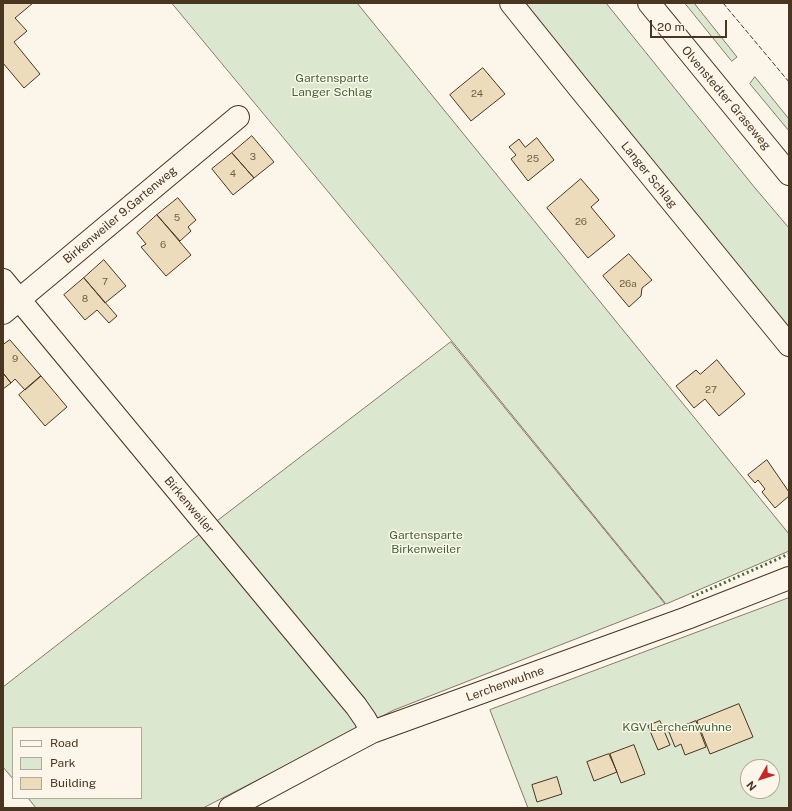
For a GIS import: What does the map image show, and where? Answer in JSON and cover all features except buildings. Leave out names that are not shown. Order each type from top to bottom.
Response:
[{"type":"street","name":"Langer Schlag","points":[[511,3],[789,345]]},
{"type":"street","name":"Olvenstedter Graseweg","points":[[649,3],[789,174]]},
{"type":"street","name":"Birkenweiler 9.Gartenweg","points":[[3,314],[238,117]]},
{"type":"street","name":"Birkenweiler","points":[[3,280],[356,706],[372,732]]},
{"type":"street","name":"Lerchenwuhne","points":[[230,808],[372,732],[680,620],[789,578]]},
{"type":"green space","name":"Gartensparte Langer Schlag","points":[[172,3],[357,3],[789,534],[789,551],[666,604],[451,340]]},
{"type":"green space","points":[[521,3],[606,3],[789,228],[789,330]]},
{"type":"green space","points":[[685,3],[694,3],[737,57],[732,61]]},
{"type":"green space","points":[[755,77],[789,119],[789,131],[750,84]]},
{"type":"green space","name":"Gartensparte Birkenweiler","points":[[451,342],[665,604],[394,710],[203,808],[36,808],[29,799],[142,799],[142,727],[12,727],[12,778],[3,767],[3,687]]},
{"type":"green space","name":"KGV Lerchenwuhne","points":[[789,598],[789,808],[528,808],[490,710]]},
{"type":"hedge","points":[[692,597],[789,554]]},
{"type":"fence","points":[[723,3],[789,82]]}]
